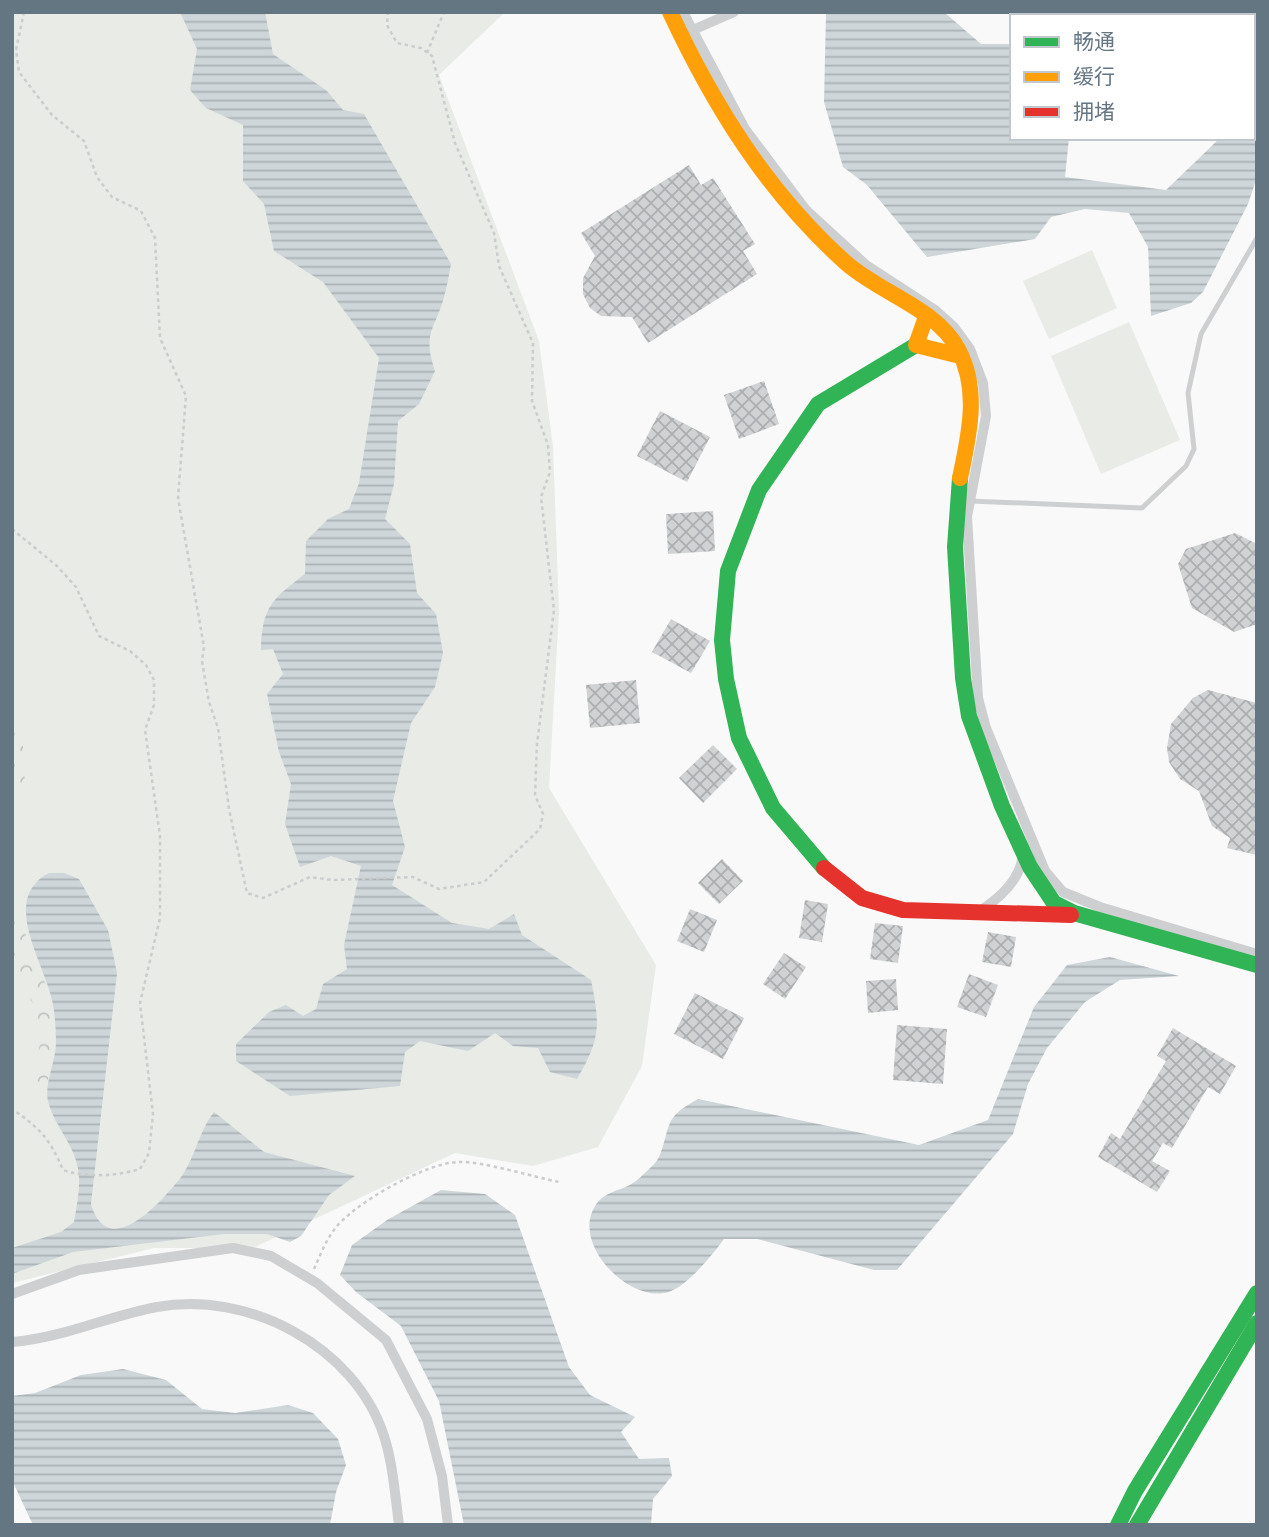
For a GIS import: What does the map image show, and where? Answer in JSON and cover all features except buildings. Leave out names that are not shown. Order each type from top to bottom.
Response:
[{"type":"street","points":[[670,12],[686,33],[745,129],[806,210],[832,237],[866,265],[935,310],[954,327],[970,349],[983,383],[986,416],[970,501],[967,551],[978,698],[986,728],[1045,871],[1063,892],[1100,907],[1257,954]]},
{"type":"street","points":[[683,12],[694,67],[736,138],[780,198],[810,231],[852,268],[926,317],[955,345],[972,381],[972,415],[955,508],[955,561],[966,700],[973,728],[1023,855],[1041,889],[1056,905],[1086,916],[1257,965]]},
{"type":"street","points":[[686,33],[734,12]]},
{"type":"street","points":[[926,317],[916,345],[818,404],[759,490],[728,571],[722,640],[726,679],[739,738],[752,769],[774,808],[829,874],[862,898],[903,910],[1086,916]]},
{"type":"street","points":[[916,345],[960,356]]},
{"type":"street","points":[[978,912],[1000,898],[1022,864],[1023,855]]},
{"type":"street","points":[[12,1294],[79,1270],[233,1248],[271,1256],[309,1278],[386,1340],[405,1372],[427,1419],[442,1476],[448,1525]]},
{"type":"street","points":[[1118,1525],[1135,1491],[1257,1293]]},
{"type":"street","points":[[12,1342],[35,1340],[156,1307],[186,1304],[248,1313],[285,1328],[319,1347],[347,1373],[368,1403],[383,1433],[399,1525]]},
{"type":"street","points":[[1137,1525],[1257,1323]]},
{"type":"lane","points":[[970,501],[1142,508],[1186,466],[1194,449],[1188,393],[1201,334],[1257,238]]},
{"type":"path","points":[[24,12],[16,50],[19,72],[52,115],[84,141],[97,177],[112,197],[141,211],[155,238],[160,338],[186,396],[178,498],[204,647],[202,660],[207,692],[218,728],[229,809],[247,893],[263,898],[310,877],[413,877],[439,889],[460,888],[484,882],[540,830],[543,814],[535,795],[537,744],[554,610],[541,497],[550,472],[548,445],[532,401],[533,343],[499,266],[494,233],[455,143],[432,56],[397,43],[387,25],[388,12]]},
{"type":"path","points":[[427,53],[444,12]]},
{"type":"path","points":[[12,529],[76,587],[99,636],[130,651],[146,665],[154,680],[153,705],[145,730],[160,836],[160,918],[141,1003],[153,1114],[149,1153],[140,1169],[102,1174],[75,1174],[63,1170],[52,1145],[36,1125],[12,1109]]},
{"type":"path","points":[[309,1278],[333,1231],[350,1213],[377,1194],[426,1172],[458,1161],[559,1182]]},
{"type":"green space","points":[[12,12],[505,12],[439,75],[539,341],[553,446],[559,611],[549,788],[656,965],[642,1066],[598,1147],[533,1166],[455,1153],[253,1248],[154,1248],[12,1283]]},
{"type":"green space","points":[[1092,250],[1117,308],[1049,339],[1023,281]]},
{"type":"green space","points":[[1129,322],[1180,440],[1101,474],[1051,356]]},
{"type":"green space","points":[[12,717],[23,746],[25,782],[12,794]]},
{"type":"green space","points":[[12,901],[52,1000],[47,1099],[35,1097],[32,1083],[40,1044],[37,1014],[12,955]]},
{"type":"shaded area","points":[[180,12],[265,12],[273,54],[326,90],[343,110],[364,114],[451,264],[444,297],[431,332],[431,358],[435,371],[419,404],[398,421],[394,484],[385,519],[410,544],[417,593],[436,614],[443,653],[435,687],[411,723],[393,801],[405,847],[392,885],[452,923],[489,929],[514,914],[522,935],[591,980],[596,1009],[596,1031],[591,1053],[577,1079],[550,1072],[538,1048],[513,1046],[495,1033],[468,1051],[420,1041],[405,1052],[400,1086],[290,1096],[236,1061],[236,1044],[269,1012],[286,1005],[303,1016],[316,1009],[323,984],[347,969],[344,945],[361,866],[331,856],[300,867],[285,824],[291,784],[279,752],[267,694],[283,674],[273,649],[261,650],[264,624],[271,605],[284,590],[305,574],[306,541],[328,519],[349,509],[359,483],[379,358],[323,282],[274,251],[264,204],[243,181],[243,125],[206,108],[190,90],[197,49]]},
{"type":"shaded area","points":[[826,12],[944,12],[981,44],[1010,44],[1010,140],[1069,140],[1065,177],[1166,190],[1218,140],[1255,140],[1257,108],[1257,177],[1248,204],[1203,292],[1191,303],[1151,316],[1148,247],[1129,213],[1085,209],[1051,217],[1035,239],[927,257],[867,185],[843,167],[824,102]]},
{"type":"shaded area","points":[[49,873],[64,873],[79,879],[108,930],[117,973],[91,1204],[99,1220],[109,1228],[121,1228],[134,1223],[159,1202],[184,1172],[214,1112],[264,1152],[355,1176],[329,1195],[301,1236],[290,1242],[267,1234],[224,1234],[73,1252],[12,1274],[12,1248],[61,1232],[74,1222],[78,1193],[79,1178],[75,1156],[48,1101],[56,1038],[55,1016],[26,914],[28,898],[35,884]]},
{"type":"shaded area","points":[[1110,957],[1179,976],[1120,980],[1085,1002],[1047,1048],[1028,1084],[1013,1134],[897,1270],[874,1270],[757,1239],[724,1239],[685,1282],[671,1291],[657,1294],[627,1284],[613,1273],[593,1245],[591,1215],[599,1201],[636,1181],[655,1163],[672,1119],[698,1099],[919,1145],[988,1120],[1034,1007],[1067,965]]},
{"type":"shaded area","points":[[441,1190],[485,1194],[515,1215],[569,1367],[590,1395],[635,1417],[621,1432],[639,1459],[669,1458],[672,1476],[653,1499],[651,1525],[464,1525],[439,1401],[401,1326],[356,1292],[340,1275],[352,1245],[387,1220]]},
{"type":"shaded area","points":[[123,1369],[166,1380],[202,1409],[235,1413],[288,1405],[313,1413],[338,1439],[346,1465],[336,1492],[330,1525],[33,1525],[12,1480],[12,1396],[35,1393],[81,1375]]},
{"type":"traffic: fast","points":[[824,868],[773,808],[739,738],[726,679],[722,640],[728,571],[759,490],[818,404],[916,345]]},
{"type":"traffic: fast","points":[[960,478],[955,547],[963,678],[969,716],[1002,806],[1030,867],[1054,903],[1074,913],[1257,965]]},
{"type":"traffic: fast","points":[[1118,1525],[1135,1491],[1257,1293]]},
{"type":"traffic: fast","points":[[1137,1525],[1257,1323]]},
{"type":"traffic: slow","points":[[670,12],[724,114],[791,207],[845,262],[921,311],[948,334],[958,349],[965,365],[971,396],[969,429],[960,478]]},
{"type":"traffic: slow","points":[[926,317],[916,345],[960,356]]},
{"type":"traffic: jam","points":[[824,868],[862,898],[903,910],[1071,915]]}]
